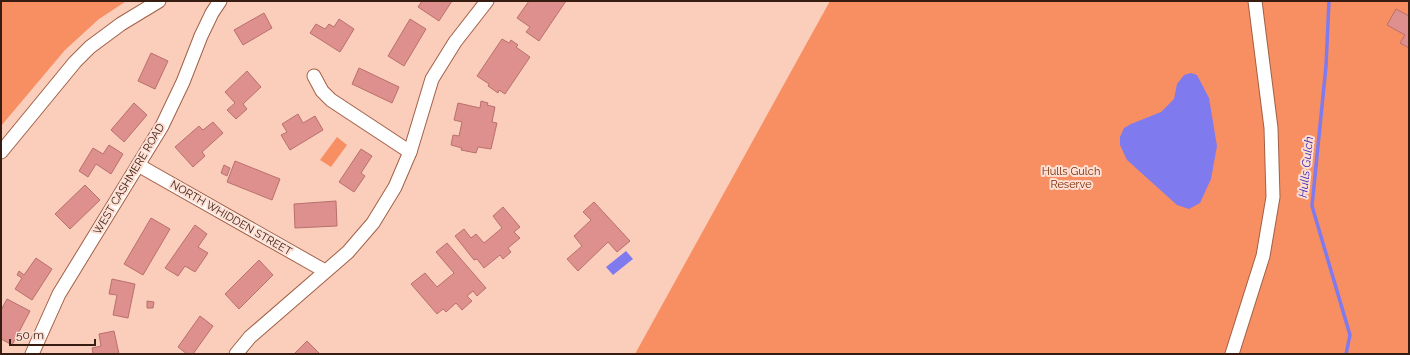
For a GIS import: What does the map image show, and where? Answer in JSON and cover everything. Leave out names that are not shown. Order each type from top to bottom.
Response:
[{"type":"street","points":[[1,152],[90,47],[121,24],[159,1]]},
{"type":"street","name":"WEST CASHMERE ROAD","points":[[32,354],[59,294],[168,114],[183,82],[201,36],[212,13],[220,1]]},
{"type":"street","points":[[1232,354],[1263,256],[1273,197],[1271,128],[1255,1]]},
{"type":"street","points":[[236,354],[250,337],[348,252],[373,223],[395,187],[410,152],[432,79],[456,42],[484,4]]},
{"type":"street","points":[[314,76],[322,91],[331,100],[410,152]]},
{"type":"street","name":"NORTH WHIDDEN STREET","points":[[138,165],[325,271]]},
{"type":"green space","points":[[1,1],[125,2],[99,19],[65,50],[1,126]]},
{"type":"green space","name":"Hulls Gulch Reserve","points":[[830,1],[1409,1],[1409,354],[635,354]]},
{"type":"green space","points":[[337,137],[347,145],[331,167],[320,160]]},
{"type":"shaded area","points":[[1191,73],[1197,75],[1209,98],[1217,146],[1211,179],[1200,203],[1189,209],[1177,205],[1127,160],[1120,145],[1120,137],[1124,128],[1161,112],[1174,99],[1177,84],[1184,75]]},
{"type":"shaded area","points":[[626,251],[633,259],[613,275],[606,267]]},
{"type":"building","points":[[422,1],[452,1],[439,21],[418,7]]},
{"type":"building","points":[[529,1],[566,1],[539,41],[526,32],[530,27],[517,18]]},
{"type":"building","points":[[1396,9],[1409,16],[1409,48],[1400,43],[1405,35],[1387,25]]},
{"type":"building","points":[[264,13],[272,28],[243,45],[234,30]]},
{"type":"building","points":[[339,19],[354,29],[340,52],[310,33],[316,24],[325,29],[329,24],[334,27]]},
{"type":"building","points":[[410,19],[426,29],[404,66],[388,56]]},
{"type":"building","points":[[502,39],[509,43],[511,40],[518,45],[516,47],[530,57],[505,94],[499,90],[498,93],[488,86],[489,84],[477,76]]},
{"type":"building","points":[[151,53],[168,61],[155,89],[138,81]]},
{"type":"building","points":[[359,68],[399,87],[392,103],[352,84]]},
{"type":"building","points":[[247,71],[261,87],[243,104],[247,109],[236,119],[227,110],[235,103],[225,92]]},
{"type":"building","points":[[481,101],[488,103],[487,105],[495,107],[492,122],[497,123],[491,149],[478,147],[476,153],[461,150],[462,148],[451,145],[453,135],[459,136],[462,122],[454,120],[458,103],[480,108]]},
{"type":"building","points":[[134,103],[147,115],[124,142],[111,130]]},
{"type":"building","points":[[298,114],[303,123],[315,116],[323,130],[290,150],[281,135],[287,132],[282,124]]},
{"type":"building","points":[[213,122],[223,133],[202,152],[205,156],[193,167],[175,147],[199,126],[203,130]]},
{"type":"building","points":[[109,145],[123,154],[111,174],[96,164],[88,177],[79,171],[93,148],[103,154]]},
{"type":"building","points":[[361,149],[372,156],[361,173],[365,176],[354,192],[339,182]]},
{"type":"building","points":[[235,161],[280,179],[272,200],[227,182]]},
{"type":"building","points":[[224,165],[230,168],[227,176],[221,173]]},
{"type":"building","points":[[85,185],[100,200],[70,229],[55,214]]},
{"type":"building","points":[[336,201],[337,226],[295,228],[294,204]]},
{"type":"building","points":[[594,202],[630,241],[617,252],[608,242],[578,271],[567,259],[582,246],[574,236],[591,220],[583,212]]},
{"type":"building","points":[[503,207],[520,227],[514,232],[520,238],[508,248],[511,252],[503,259],[500,255],[484,268],[477,259],[474,260],[455,236],[464,229],[471,238],[476,234],[484,243],[502,228],[493,216]]},
{"type":"building","points":[[151,218],[170,229],[143,275],[124,264]]},
{"type":"building","points":[[195,225],[207,234],[198,247],[208,253],[195,272],[185,266],[178,276],[165,268]]},
{"type":"building","points":[[447,243],[486,288],[477,296],[473,291],[467,296],[472,301],[462,310],[456,303],[446,312],[443,309],[437,314],[411,284],[425,273],[437,287],[454,273],[436,252]]},
{"type":"building","points":[[36,258],[52,269],[32,300],[15,289],[22,278],[17,275],[19,271],[24,275]]},
{"type":"building","points":[[259,260],[273,275],[239,309],[225,294]]},
{"type":"building","points":[[112,279],[135,284],[128,318],[113,315],[117,295],[109,294]]},
{"type":"building","points":[[7,299],[30,311],[12,345],[1,339],[1,310]]},
{"type":"building","points":[[147,301],[154,302],[153,308],[147,308]]},
{"type":"building","points":[[200,316],[213,326],[193,354],[187,354],[178,347]]},
{"type":"building","points":[[114,331],[119,354],[93,354],[92,348],[101,346],[99,334]]},
{"type":"building","points":[[307,341],[320,354],[294,354]]},
{"type":"waterway","name":"Hulls Gulch","points":[[1329,1],[1326,66],[1312,206],[1350,335],[1346,354]]}]
